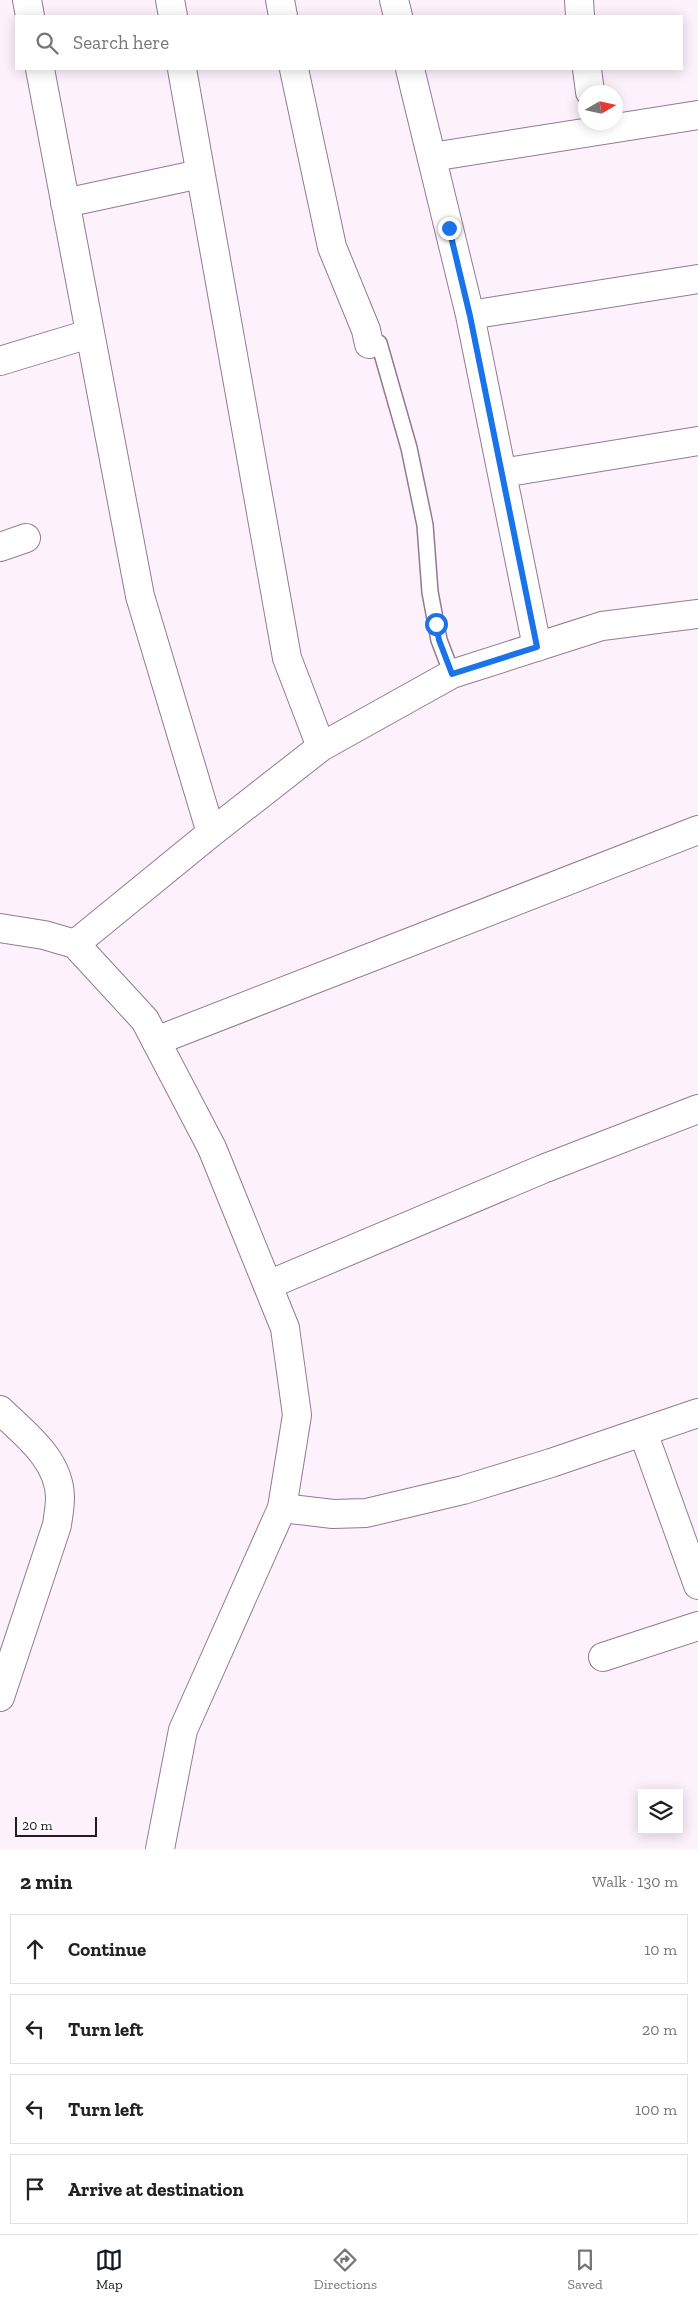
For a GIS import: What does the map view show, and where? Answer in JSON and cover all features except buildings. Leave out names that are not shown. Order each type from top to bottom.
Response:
[{"type":"street","points":[[27,0],[30,15]]},
{"type":"street","points":[[170,0],[173,15]]},
{"type":"street","points":[[280,0],[283,15]]},
{"type":"street","points":[[394,0],[398,15]]},
{"type":"street","points":[[579,0],[580,15]]},
{"type":"street","points":[[40,70],[140,596],[211,833]]},
{"type":"street","points":[[182,70],[287,658],[321,747]]},
{"type":"street","points":[[294,70],[332,246],[366,330],[374,343]]},
{"type":"street","points":[[410,70],[470,316],[537,647]]},
{"type":"street","points":[[587,70],[589,85]]},
{"type":"street","points":[[623,124],[698,115]]},
{"type":"street","points":[[432,158],[578,130]]},
{"type":"street","points":[[65,203],[200,174]]},
{"type":"street","points":[[470,316],[698,279]]},
{"type":"street","points":[[0,361],[89,334]]},
{"type":"street","points":[[502,473],[698,441]]},
{"type":"street","points":[[0,547],[26,538]]},
{"type":"street","points":[[75,944],[211,833],[321,747],[452,674],[602,626],[698,614]]},
{"type":"street","points":[[156,1041],[698,830]]},
{"type":"street","points":[[0,928],[44,935],[75,944],[145,1020],[212,1148],[286,1328],[298,1415],[282,1508],[183,1730],[160,1849]]},
{"type":"street","points":[[268,1285],[543,1169],[698,1109]]},
{"type":"street","points":[[0,1410],[40,1449],[54,1471],[60,1497],[57,1526],[0,1697]]},
{"type":"street","points":[[282,1508],[333,1514],[366,1513],[463,1490],[698,1413]]},
{"type":"street","points":[[643,1432],[698,1585]]},
{"type":"street","points":[[603,1658],[698,1626]]},
{"type":"lane","points":[[374,343],[409,448],[424,525],[430,592],[439,640],[452,674]]},
{"type":"route","points":[[436,624],[439,640],[452,674],[537,647],[470,316],[449,228]]}]
